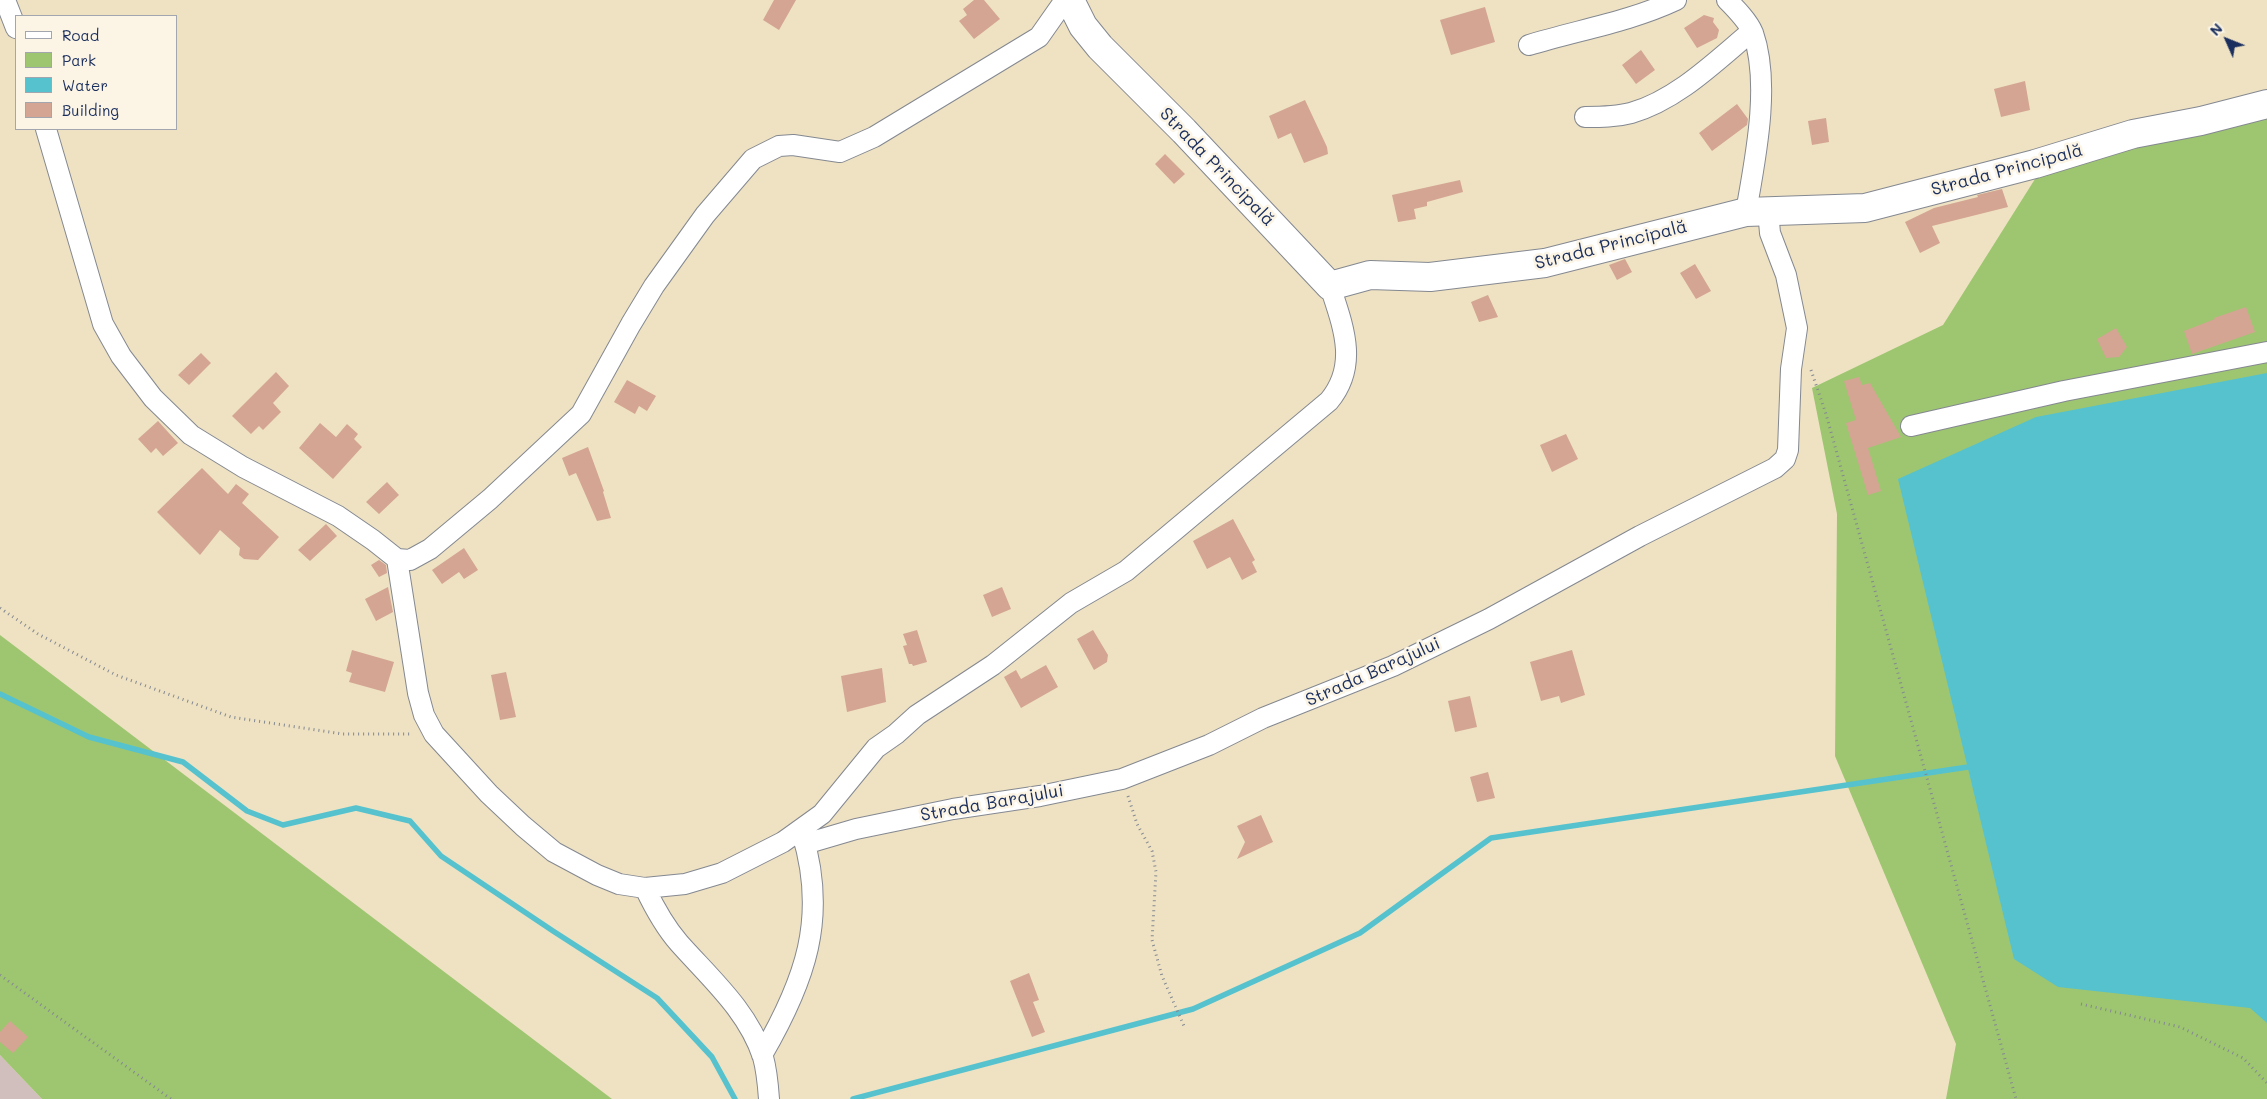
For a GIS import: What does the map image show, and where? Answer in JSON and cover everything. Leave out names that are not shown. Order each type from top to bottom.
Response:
[{"type":"main road","name":"Strada Principală","points":[[1070,0],[1083,26],[1100,47],[1184,131],[1330,286],[1370,275],[1430,277],[1546,263],[1757,211],[1865,208],[2035,164],[2133,134],[2201,121],[2267,104]]},
{"type":"street","points":[[5,0],[15,25]]},
{"type":"street","points":[[46,130],[103,324],[121,356],[153,398],[191,435],[243,467],[338,516],[374,540],[397,559],[410,560],[430,549],[490,499],[581,414],[654,286],[705,215],[753,160],[779,146],[793,145],[840,152],[874,137],[1039,37],[1065,0]]},
{"type":"street","points":[[1529,45],[1566,33],[1615,23],[1676,0]]},
{"type":"street","points":[[1727,0],[1752,31],[1759,55],[1760,114],[1757,150],[1757,211]]},
{"type":"street","points":[[1585,117],[1611,117],[1632,113],[1665,98],[1691,82],[1752,31]]},
{"type":"street","name":"Strada Barajului","points":[[803,836],[856,829],[953,809],[1040,796],[1122,779],[1209,745],[1263,718],[1393,666],[1489,619],[1640,536],[1775,468],[1785,459],[1788,450],[1791,369],[1797,328],[1786,275],[1770,233],[1757,211]]},
{"type":"street","points":[[397,559],[418,694],[424,715],[434,734],[503,807],[554,852],[619,884],[645,888],[686,884],[722,873],[760,856],[784,842],[803,836],[876,748],[917,715],[993,665],[1071,603],[1126,572],[1329,401],[1341,384],[1347,353],[1343,328],[1330,286]]},
{"type":"street","points":[[1911,426],[2064,391],[2267,352]]},
{"type":"street","points":[[764,1061],[800,979],[812,933],[814,894],[803,836]]},
{"type":"street","points":[[645,888],[660,916],[678,942],[722,988],[750,1029],[764,1061],[770,1099]]},
{"type":"path","points":[[1808,363],[1826,414],[2016,1099]]},
{"type":"path","points":[[0,608],[38,634],[116,675],[231,717],[343,734],[434,734]]},
{"type":"path","points":[[1122,779],[1137,824],[1152,851],[1156,872],[1152,940],[1162,976],[1184,1026]]},
{"type":"path","points":[[0,974],[171,1099]]},
{"type":"path","points":[[2081,1004],[2180,1027],[2243,1058],[2267,1083]]},
{"type":"shaded area","points":[[0,1055],[42,1099],[0,1099]]},
{"type":"green space","points":[[2267,89],[2267,1099],[1946,1099],[1956,1044],[1835,756],[1837,514],[1812,388],[1943,325],[2035,179],[2210,122]]},
{"type":"green space","points":[[0,635],[612,1099],[42,1099],[0,1055]]},
{"type":"water","points":[[2267,373],[2267,1023],[2250,1008],[2058,987],[2014,959],[1898,479],[2036,417]]},
{"type":"building","points":[[774,0],[796,0],[779,30],[763,20]]},
{"type":"building","points":[[974,0],[984,0],[1000,19],[974,39],[959,21],[967,15],[963,9]]},
{"type":"building","points":[[1485,7],[1495,42],[1451,55],[1440,20]]},
{"type":"building","points":[[1704,15],[1714,18],[1713,22],[1719,30],[1717,38],[1697,48],[1684,28]]},
{"type":"building","points":[[1641,50],[1655,70],[1636,84],[1622,65]]},
{"type":"building","points":[[2025,81],[2030,110],[2001,117],[1994,89]]},
{"type":"building","points":[[1305,100],[1327,147],[1328,154],[1304,163],[1291,133],[1278,139],[1269,116]]},
{"type":"building","points":[[1737,104],[1748,119],[1747,125],[1712,151],[1699,133]]},
{"type":"building","points":[[1826,118],[1829,142],[1812,145],[1808,121]]},
{"type":"building","points":[[1165,154],[1185,174],[1174,184],[1155,164]]},
{"type":"building","points":[[1460,180],[1463,192],[1427,202],[1427,206],[1414,209],[1416,219],[1398,222],[1392,195]]},
{"type":"building","points":[[2002,189],[2008,207],[1932,226],[1940,243],[1920,253],[1905,222],[1934,208]]},
{"type":"building","points":[[1625,259],[1632,272],[1617,280],[1609,265]]},
{"type":"building","points":[[1695,264],[1711,291],[1696,299],[1680,273]]},
{"type":"building","points":[[1488,295],[1498,317],[1479,322],[1471,302]]},
{"type":"building","points":[[2246,307],[2255,332],[2192,354],[2184,331]]},
{"type":"building","points":[[2116,328],[2127,347],[2119,357],[2106,358],[2097,339]]},
{"type":"building","points":[[201,353],[211,363],[189,385],[178,375]]},
{"type":"building","points":[[276,372],[289,386],[273,403],[281,412],[263,430],[259,426],[251,434],[232,416]]},
{"type":"building","points":[[1859,377],[1862,385],[1870,383],[1901,437],[1868,448],[1881,491],[1868,495],[1846,423],[1856,420],[1844,381]]},
{"type":"building","points":[[627,380],[656,396],[647,411],[639,406],[635,414],[614,402]]},
{"type":"building","points":[[158,421],[178,443],[163,456],[156,448],[151,453],[138,439]]},
{"type":"building","points":[[320,423],[336,437],[347,424],[358,434],[354,439],[362,447],[333,479],[299,448]]},
{"type":"building","points":[[1566,434],[1578,459],[1552,472],[1540,445]]},
{"type":"building","points":[[588,447],[604,491],[611,518],[597,521],[576,473],[569,476],[562,458]]},
{"type":"building","points":[[202,468],[228,494],[236,484],[249,494],[242,503],[279,537],[258,560],[244,559],[239,555],[240,548],[220,530],[200,555],[157,512]]},
{"type":"building","points":[[387,482],[399,495],[379,514],[366,502]]},
{"type":"building","points":[[1233,519],[1255,560],[1252,562],[1257,572],[1242,580],[1230,557],[1207,569],[1193,541]]},
{"type":"building","points":[[326,524],[337,536],[310,561],[298,550]]},
{"type":"building","points":[[464,548],[478,570],[464,579],[459,572],[442,584],[432,570]]},
{"type":"building","points":[[379,560],[386,565],[387,573],[379,577],[371,565]]},
{"type":"building","points":[[388,587],[393,612],[376,621],[365,599]]},
{"type":"building","points":[[1002,587],[1011,609],[992,617],[983,595]]},
{"type":"building","points":[[917,630],[927,662],[913,666],[909,664],[903,646],[907,645],[903,634]]},
{"type":"building","points":[[1093,630],[1108,655],[1107,662],[1094,670],[1077,639]]},
{"type":"building","points":[[352,650],[394,662],[385,692],[349,682],[352,673],[346,671]]},
{"type":"building","points":[[1572,650],[1585,695],[1561,703],[1559,696],[1541,701],[1530,662]]},
{"type":"building","points":[[1046,665],[1058,687],[1021,708],[1004,677],[1016,670],[1021,679]]},
{"type":"building","points":[[882,668],[886,702],[847,712],[841,676]]},
{"type":"building","points":[[506,672],[516,717],[500,720],[491,675]]},
{"type":"building","points":[[1470,696],[1477,727],[1455,732],[1448,701]]},
{"type":"building","points":[[1488,772],[1495,798],[1477,802],[1470,777]]},
{"type":"building","points":[[1261,815],[1273,842],[1237,859],[1245,842],[1237,826]]},
{"type":"building","points":[[1029,973],[1039,1000],[1033,1002],[1045,1032],[1032,1037],[1010,981]]},
{"type":"building","points":[[10,1021],[28,1037],[13,1053],[0,1042],[0,1032]]},
{"type":"waterway","points":[[0,694],[89,737],[183,762],[247,811],[283,825],[356,808],[410,821],[441,856],[657,998],[712,1057],[735,1099]]},
{"type":"waterway","points":[[853,1099],[1193,1009],[1360,933],[1491,838],[1968,767]]}]
